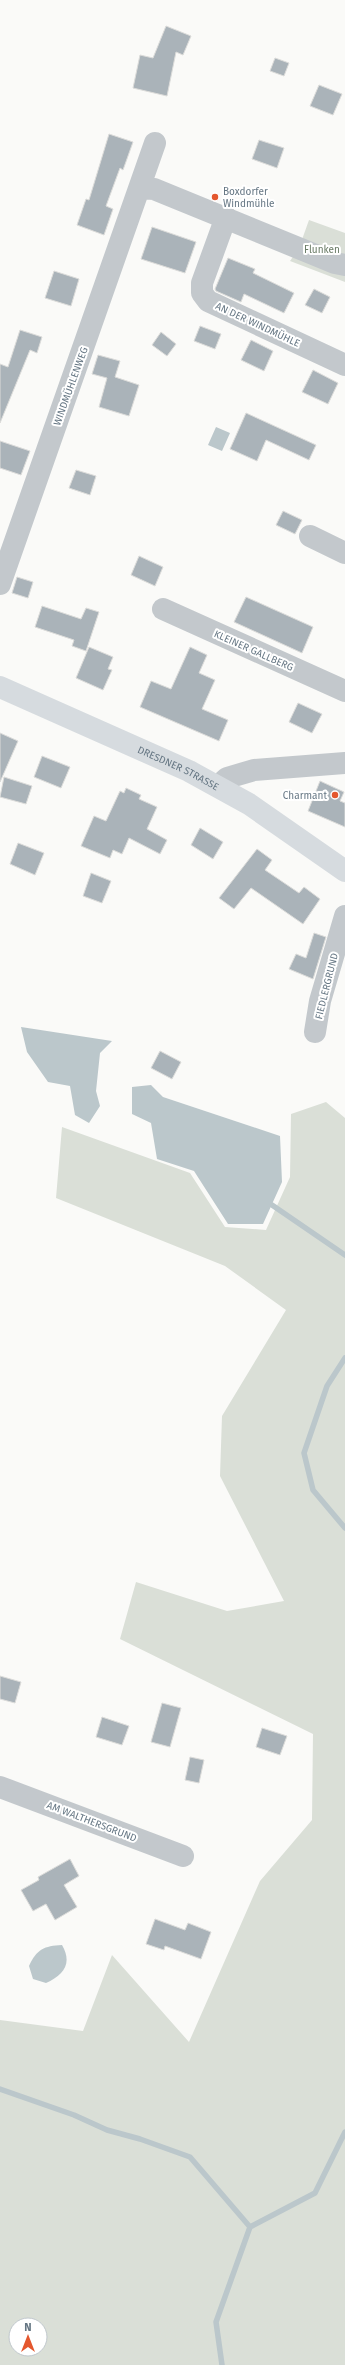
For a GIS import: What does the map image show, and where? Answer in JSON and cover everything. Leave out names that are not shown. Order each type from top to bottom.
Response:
[{"type":"main road","name":"DRESDNER STRASSE","points":[[0,688],[162,758],[218,786],[249,804],[345,871]]},
{"type":"street","name":"WINDMÜHLENWEG","points":[[0,584],[155,143]]},
{"type":"street","points":[[140,188],[154,189],[335,263],[345,265]]},
{"type":"street","name":"AN DER WINDMÜHLE","points":[[226,218],[202,283],[202,293],[208,301],[345,365]]},
{"type":"street","points":[[310,536],[345,553]]},
{"type":"street","name":"KLEINER GALLBERG","points":[[163,609],[345,691]]},
{"type":"street","points":[[218,786],[227,778],[254,770],[345,764]]},
{"type":"street","name":"FIEDLERGRUND","points":[[315,1032],[320,1001],[345,916]]},
{"type":"street","name":"AM WALTHERSGRUND","points":[[0,1787],[183,1856]]},
{"type":"green space","name":"Flunken","points":[[309,220],[345,233],[345,282],[290,261],[299,248]]},
{"type":"green space","points":[[326,1102],[345,1118],[345,2365],[0,2365],[0,2020],[83,2031],[112,1955],[189,2042],[260,1881],[312,1820],[313,1734],[120,1639],[136,1582],[227,1611],[284,1601],[220,1476],[222,1416],[286,1310],[225,1266],[56,1198],[62,1127],[190,1173],[225,1227],[266,1230],[290,1177],[291,1114]]},
{"type":"shaded area","points":[[216,427],[230,433],[222,451],[208,445]]},
{"type":"shaded area","points":[[21,1027],[112,1041],[100,1053],[96,1091],[100,1106],[89,1123],[75,1115],[70,1086],[48,1082],[27,1052]]},
{"type":"shaded area","points":[[151,1085],[163,1097],[280,1136],[282,1182],[263,1224],[228,1224],[194,1171],[157,1159],[151,1123],[132,1114],[132,1087]]},
{"type":"shaded area","points":[[62,1945],[67,1958],[61,1972],[46,1983],[33,1979],[29,1966],[38,1952],[50,1946]]},
{"type":"building","points":[[166,26],[191,36],[183,55],[176,52],[167,96],[133,88],[140,55],[153,58]]},
{"type":"building","points":[[275,58],[289,63],[284,76],[270,71]]},
{"type":"building","points":[[319,85],[342,94],[333,115],[310,106]]},
{"type":"building","points":[[109,134],[133,142],[123,170],[120,168],[106,206],[113,209],[104,235],[77,225],[86,199],[89,200]]},
{"type":"building","points":[[259,140],[284,148],[277,168],[252,159]]},
{"type":"building","points":[[152,227],[196,242],[185,273],[141,259]]},
{"type":"building","points":[[228,258],[255,269],[253,273],[294,293],[284,313],[244,294],[241,302],[216,291],[215,289]]},
{"type":"building","points":[[54,271],[79,279],[71,306],[45,298]]},
{"type":"building","points":[[314,289],[330,297],[322,313],[305,305]]},
{"type":"building","points":[[200,326],[221,334],[215,349],[194,341]]},
{"type":"building","points":[[20,330],[42,337],[37,353],[30,350],[0,423],[0,364],[8,367]]},
{"type":"building","points":[[161,332],[176,344],[167,356],[152,345]]},
{"type":"building","points":[[251,340],[273,351],[264,371],[241,360]]},
{"type":"building","points":[[98,355],[120,361],[115,377],[139,385],[129,416],[99,407],[107,378],[92,374]]},
{"type":"building","points":[[313,370],[338,383],[328,404],[302,392]]},
{"type":"building","points":[[246,413],[316,445],[309,460],[266,440],[257,461],[230,449]]},
{"type":"building","points":[[0,441],[30,451],[21,475],[0,468]]},
{"type":"building","points":[[76,470],[96,476],[90,495],[69,488]]},
{"type":"building","points":[[283,511],[302,520],[295,534],[276,525]]},
{"type":"building","points":[[139,556],[163,567],[155,586],[131,575]]},
{"type":"building","points":[[17,577],[33,582],[28,598],[12,593]]},
{"type":"building","points":[[246,597],[313,627],[302,653],[234,622]]},
{"type":"building","points":[[42,606],[81,619],[86,608],[99,612],[86,651],[72,646],[74,640],[35,627]]},
{"type":"building","points":[[89,647],[113,657],[108,669],[112,670],[103,690],[76,678]]},
{"type":"building","points":[[190,647],[207,655],[199,673],[215,680],[202,709],[228,720],[219,741],[140,707],[151,681],[171,689]]},
{"type":"building","points":[[298,703],[322,714],[312,733],[289,722]]},
{"type":"building","points":[[0,733],[18,741],[0,782]]},
{"type":"building","points":[[42,756],[70,767],[61,788],[34,777]]},
{"type":"building","points":[[4,777],[32,786],[26,804],[0,797]]},
{"type":"building","points":[[320,781],[344,792],[340,801],[345,803],[345,827],[308,811]]},
{"type":"building","points":[[126,788],[141,795],[139,799],[157,807],[147,829],[167,840],[160,854],[129,838],[122,854],[113,850],[110,858],[81,846],[94,816],[106,821],[120,791],[124,793]]},
{"type":"building","points":[[200,828],[223,842],[213,859],[191,845]]},
{"type":"building","points":[[18,843],[44,853],[35,875],[10,864]]},
{"type":"building","points":[[257,849],[272,860],[265,870],[299,893],[304,887],[320,899],[303,924],[251,888],[234,909],[219,898]]},
{"type":"building","points":[[91,873],[111,881],[102,903],[83,896]]},
{"type":"building","points":[[314,933],[326,937],[313,979],[289,969],[296,954],[306,958]]},
{"type":"building","points":[[160,1051],[181,1062],[172,1079],[151,1068]]},
{"type":"building","points":[[0,1676],[21,1682],[15,1703],[0,1699]]},
{"type":"building","points":[[162,1703],[181,1708],[170,1747],[151,1742]]},
{"type":"building","points":[[102,1717],[129,1726],[122,1745],[96,1737]]},
{"type":"building","points":[[262,1728],[287,1736],[280,1755],[256,1747]]},
{"type":"building","points":[[190,1757],[204,1760],[199,1783],[185,1780]]},
{"type":"building","points":[[70,1859],[79,1876],[64,1885],[77,1907],[55,1920],[46,1904],[33,1911],[21,1890],[39,1880],[38,1877]]},
{"type":"building","points":[[155,1919],[185,1930],[188,1923],[211,1932],[201,1959],[165,1946],[164,1950],[146,1944]]},
{"type":"waterway","points":[[272,1205],[345,1255]]},
{"type":"waterway","points":[[345,1358],[327,1386],[304,1453],[313,1490],[345,1528]]},
{"type":"waterway","points":[[0,2089],[74,2115],[107,2130],[140,2139],[190,2157],[250,2227],[216,2322],[222,2365]]},
{"type":"waterway","points":[[250,2227],[315,2193],[345,2132]]},
{"type":"place","name":"Boxdorfer Windmühle","points":[[215,197]]},
{"type":"place","name":"Charmant","points":[[335,795]]}]
